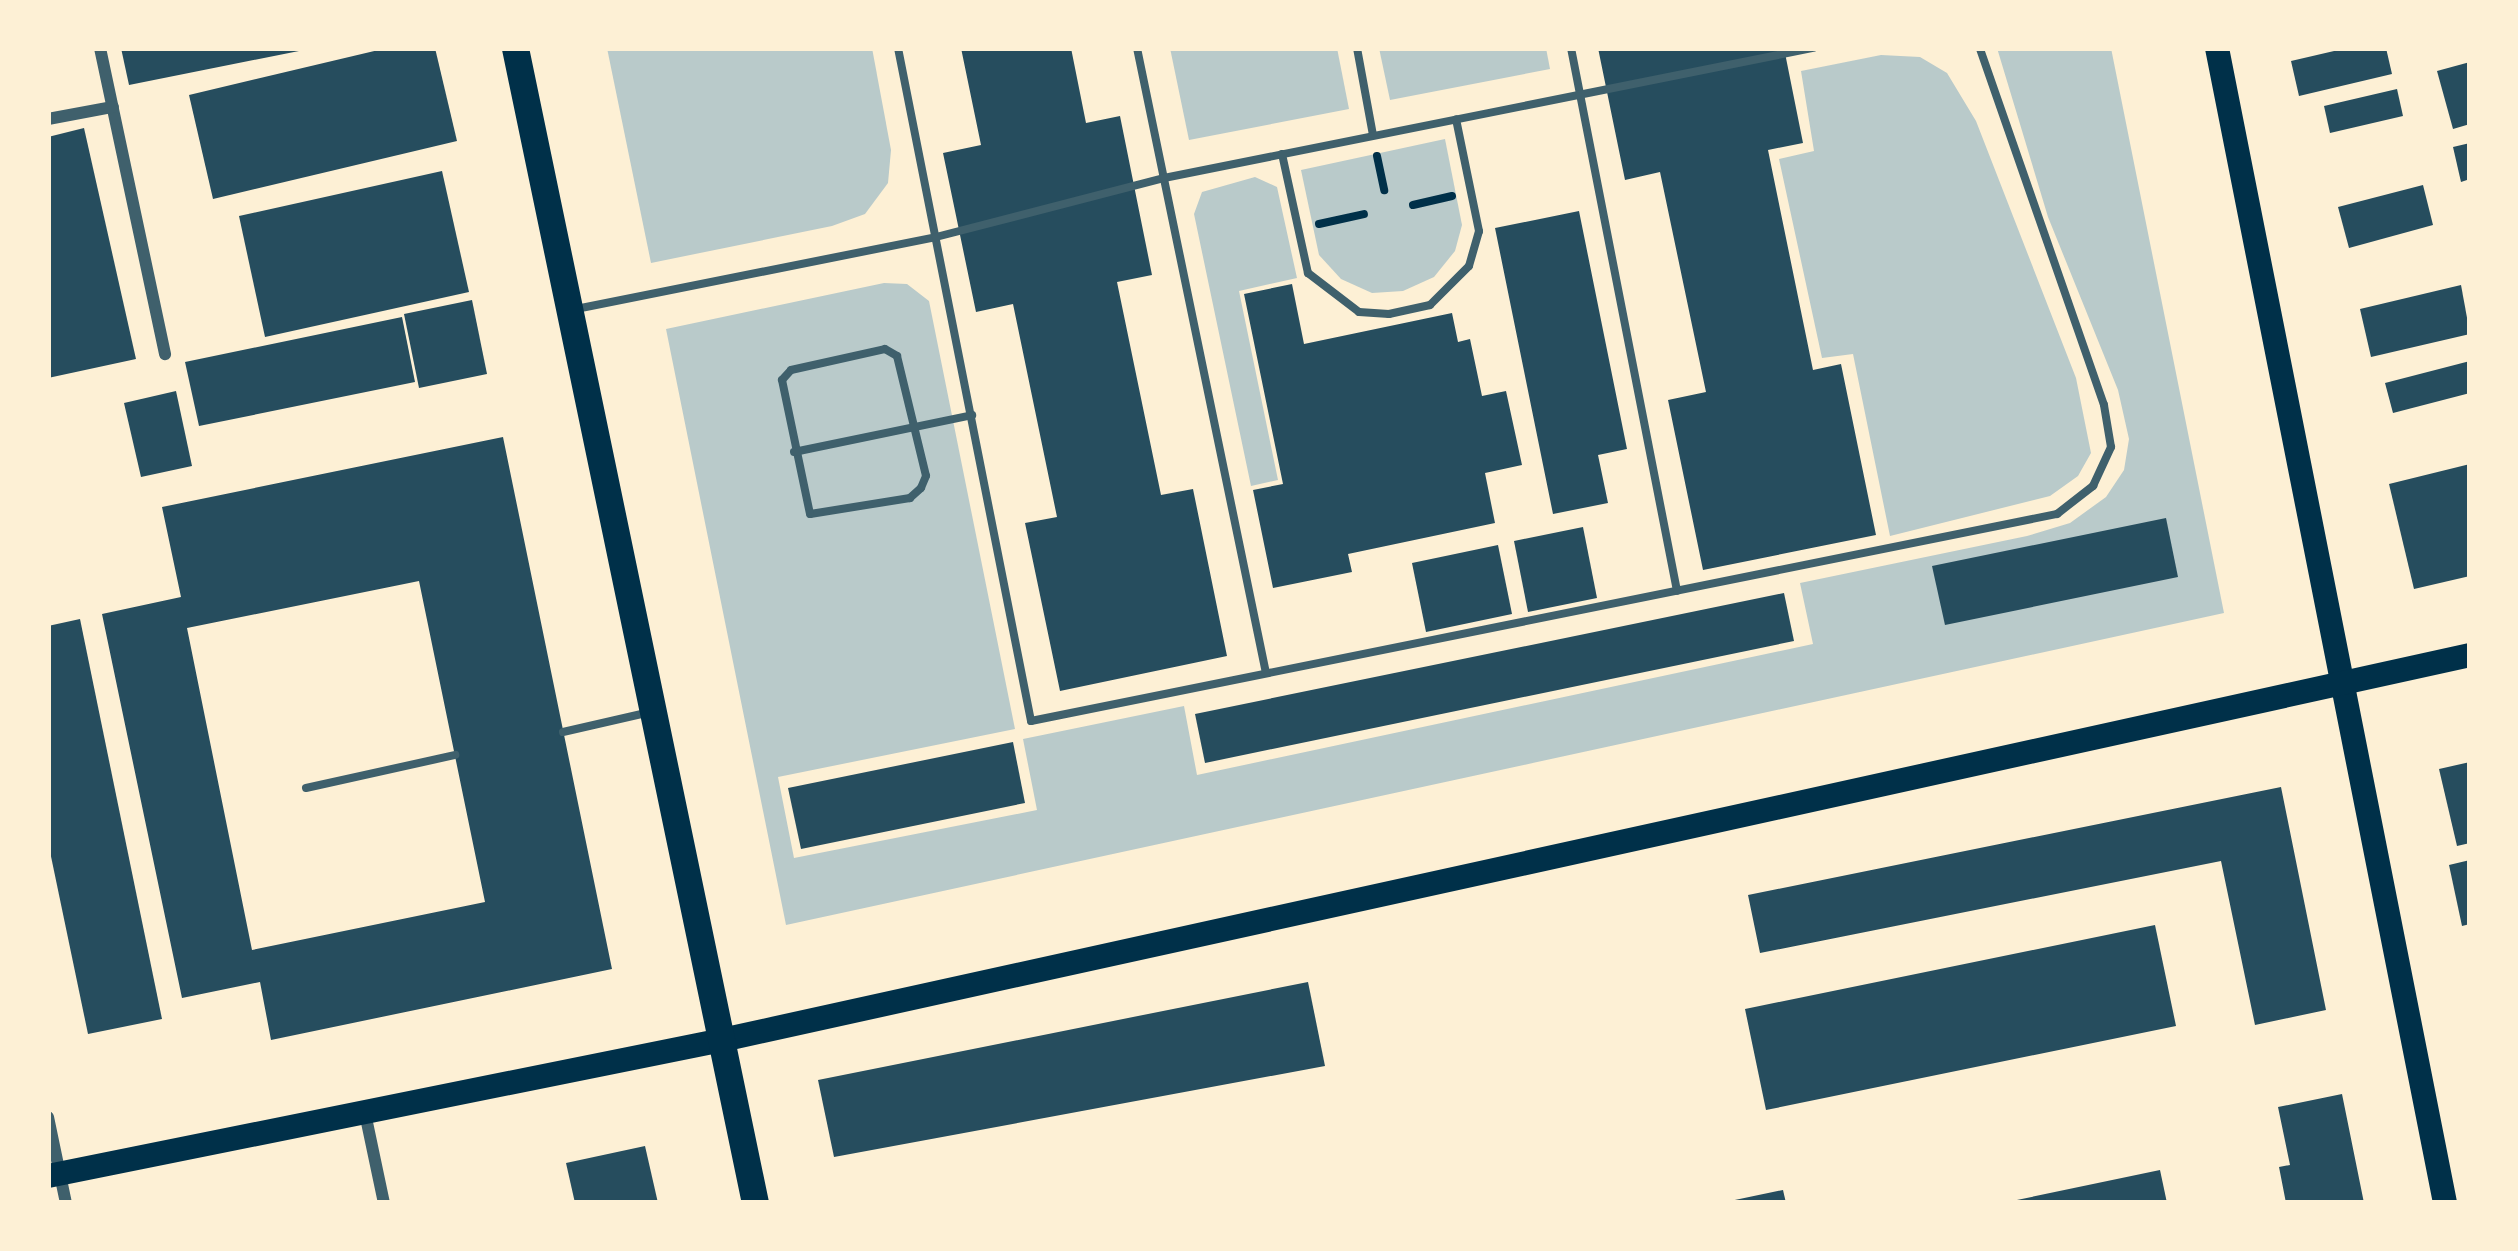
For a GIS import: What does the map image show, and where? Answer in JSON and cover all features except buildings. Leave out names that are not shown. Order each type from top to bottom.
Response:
[{"type":"main road","points":[[515,48],[755,1203]]},
{"type":"main road","points":[[2217,48],[2445,1203]]},
{"type":"main road","points":[[54,1175],[722,1040],[2470,655]]},
{"type":"street","points":[[100,48],[165,354]]},
{"type":"street","points":[[48,119],[113,106]]},
{"type":"street","points":[[364,1112],[384,1203]]},
{"type":"street","points":[[48,1117],[54,1175],[66,1203]]},
{"type":"lane","points":[[898,48],[1031,721],[2057,514],[2093,486],[2110,447],[2104,405],[1980,48]]},
{"type":"lane","points":[[1137,48],[1266,673]]},
{"type":"lane","points":[[1357,48],[1373,136]]},
{"type":"lane","points":[[1571,48],[1677,591]]},
{"type":"lane","points":[[570,310],[936,237],[1164,178],[1813,48]]},
{"type":"lane","points":[[1282,154],[1308,273],[1330,296],[1359,312],[1430,305],[1469,266],[1479,231],[1456,119]]},
{"type":"lane","points":[[872,350],[897,356],[912,427],[926,476],[910,498],[810,514],[782,380],[791,370],[872,350]]},
{"type":"lane","points":[[794,452],[972,415]]},
{"type":"lane","points":[[563,732],[653,711]]},
{"type":"lane","points":[[306,788],[455,755]]},
{"type":"path","points":[[1373,136],[1384,190]]},
{"type":"path","points":[[1413,205],[1471,191]]},
{"type":"path","points":[[1299,229],[1364,214]]},
{"type":"shaded area","points":[[607,48],[872,48],[891,150],[888,183],[865,214],[832,226],[651,263]]},
{"type":"shaded area","points":[[1170,48],[1337,48],[1349,109],[1189,140]]},
{"type":"shaded area","points":[[1379,48],[1546,48],[1550,69],[1390,100]]},
{"type":"shaded area","points":[[1997,48],[2111,48],[2224,613],[786,925],[666,329],[884,283],[907,284],[929,301],[1015,729],[778,777],[794,858],[1037,810],[1023,739],[1184,706],[1197,775],[1813,644],[1800,583],[2027,536],[2070,523],[2106,497],[2124,470],[2129,439],[2118,390],[2048,217]]},
{"type":"shaded area","points":[[1881,55],[1920,57],[1947,73],[1976,121],[2076,378],[2091,453],[2078,476],[2050,496],[1890,536],[1853,354],[1822,358],[1779,159],[1814,151],[1801,71]]},
{"type":"shaded area","points":[[1445,139],[1462,225],[1455,251],[1434,277],[1403,291],[1372,293],[1341,279],[1319,255],[1301,170]]},
{"type":"shaded area","points":[[1255,177],[1277,187],[1297,278],[1239,291],[1278,480],[1251,486],[1194,214],[1202,192]]}]
